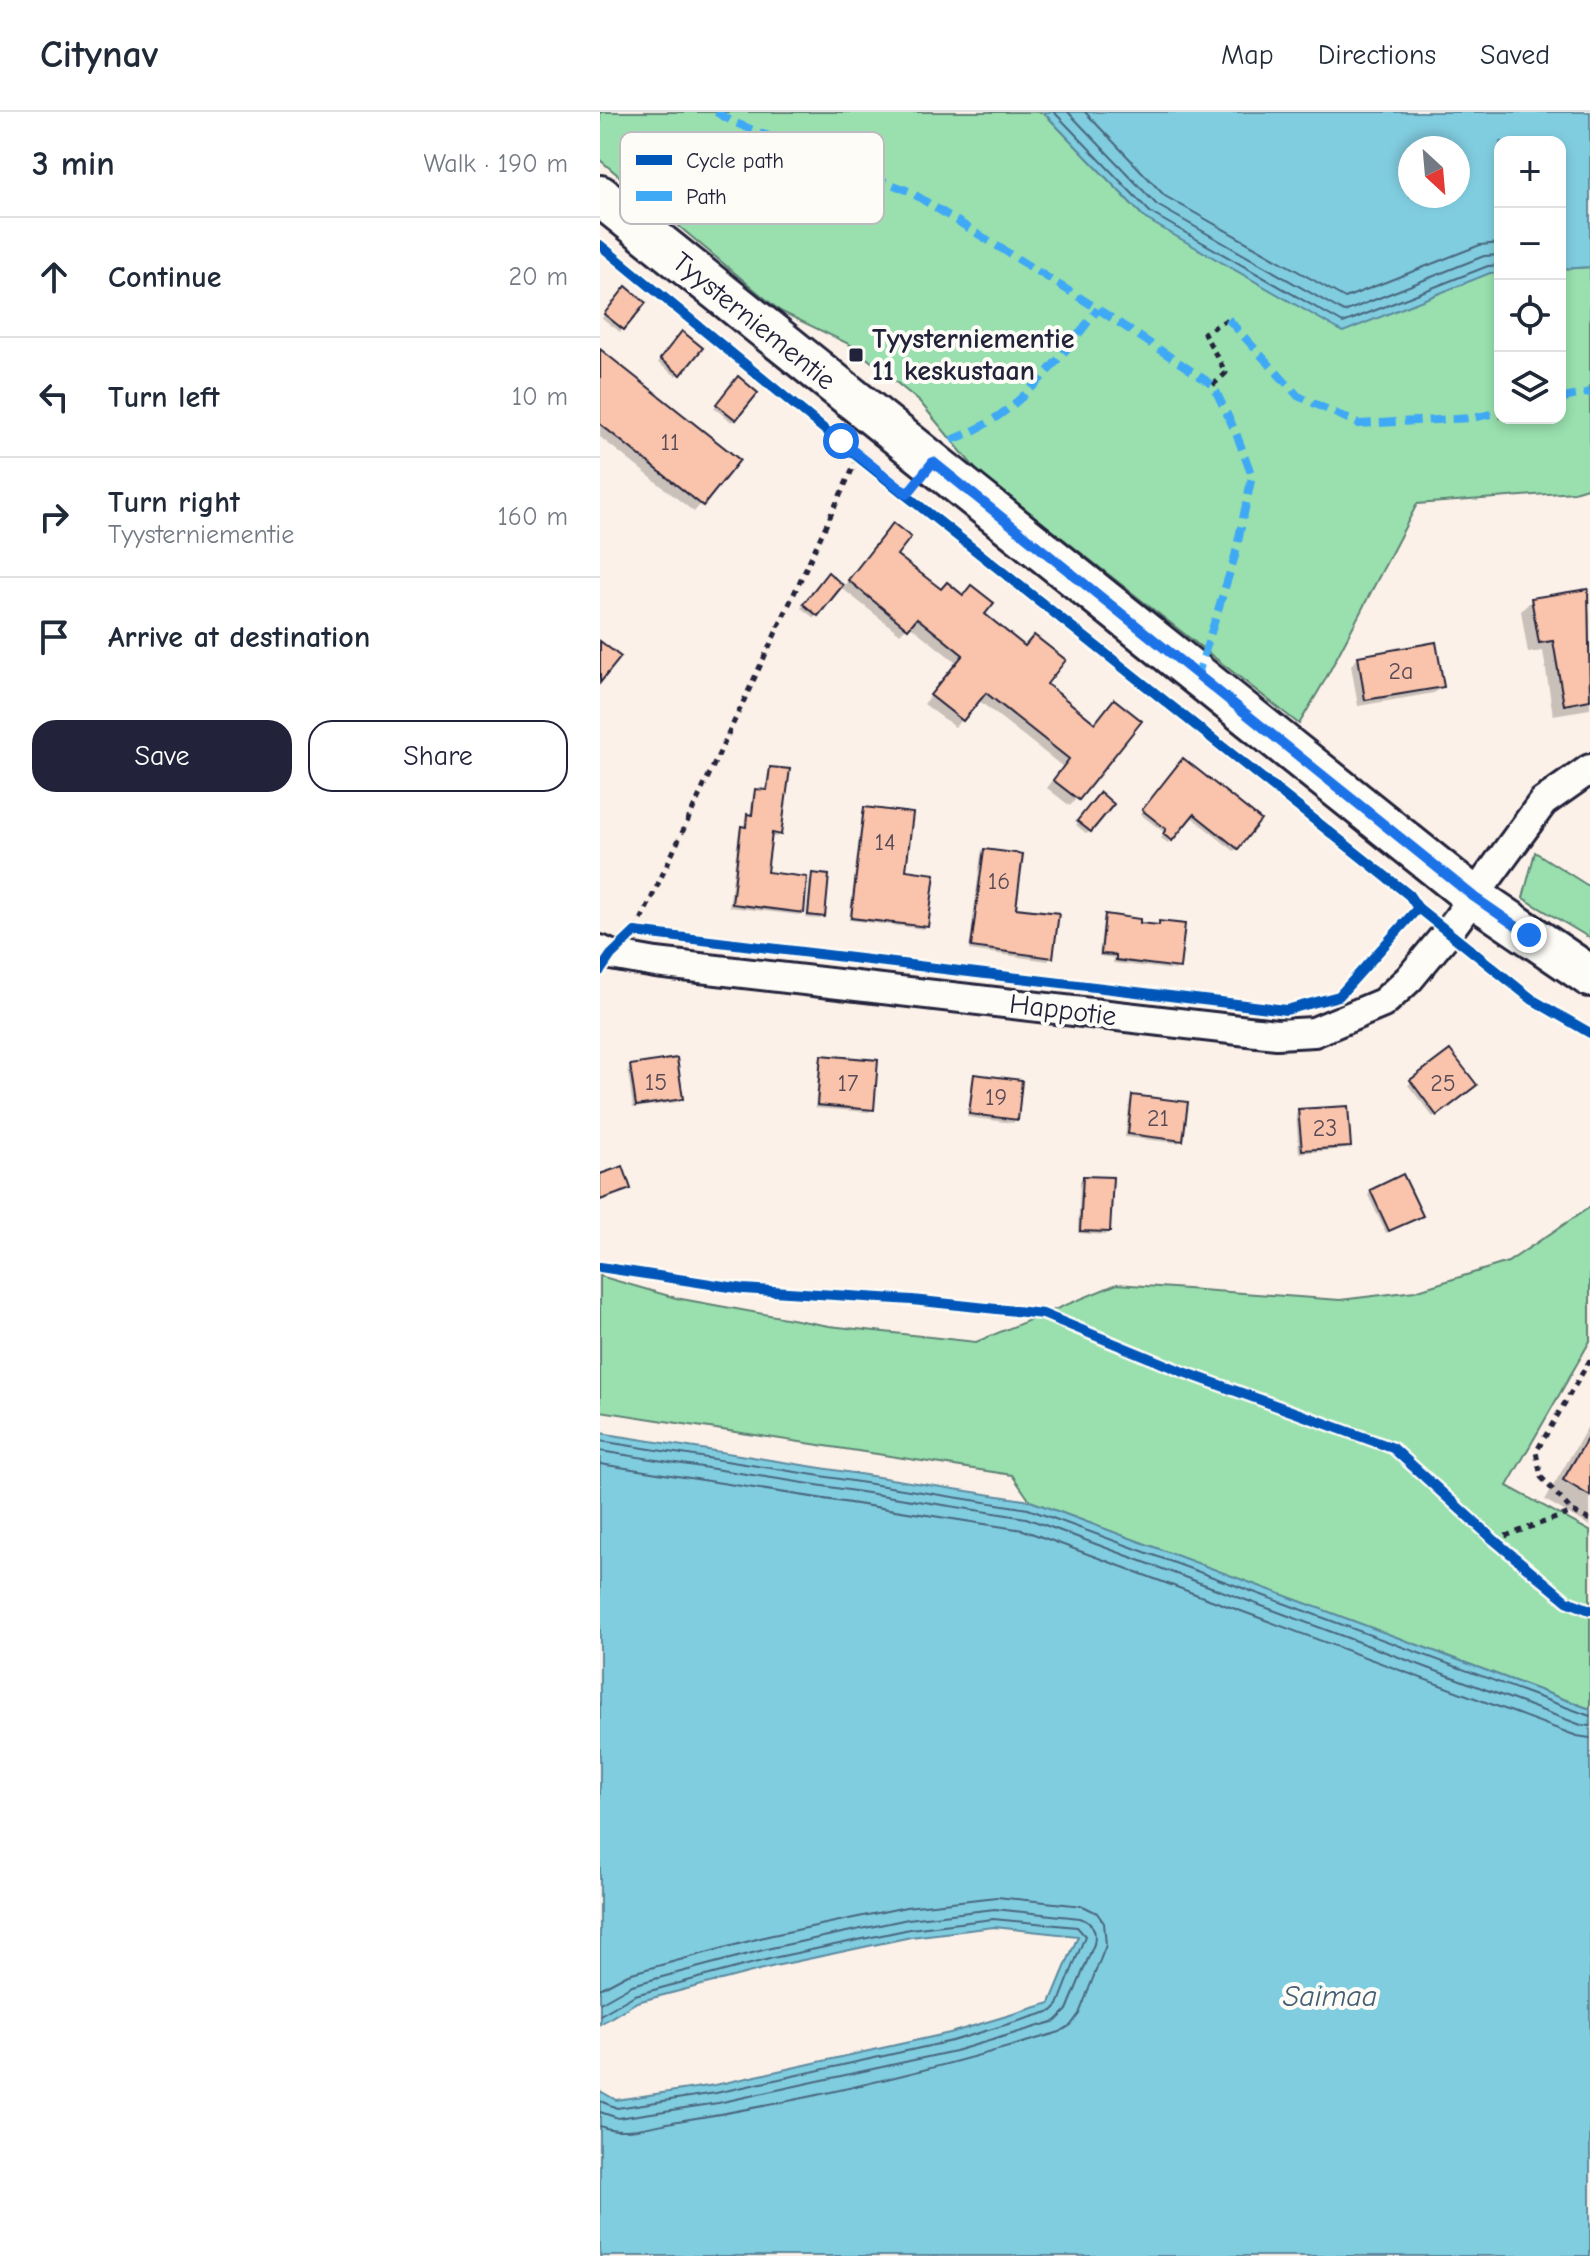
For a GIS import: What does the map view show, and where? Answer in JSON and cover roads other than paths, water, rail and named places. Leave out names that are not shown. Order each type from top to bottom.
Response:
[{"type":"street","name":"Tyysterniementie","points":[[600,196],[620,212]]},
{"type":"street","name":"Tyysterniementie","points":[[635,224],[1474,897],[1590,976]]},
{"type":"street","name":"Happotie","points":[[606,952],[656,963],[1248,1031],[1277,1034],[1314,1032],[1383,1003],[1409,979],[1448,932],[1543,802],[1590,769]]},
{"type":"water","points":[[1043,112],[1590,112],[1590,267],[1566,269],[1566,136],[1494,136],[1494,273],[1343,332],[1146,219]]},
{"type":"water","name":"Saimaa","points":[[600,1433],[1030,1501],[1590,1709],[1590,2256],[600,2256],[600,2091],[616,2100],[715,2085],[950,2033],[1050,2003],[1078,1936],[994,1927],[911,1937],[775,1966],[637,2002],[600,2024]]},
{"type":"place","name":"Tyysterniementie 11 keskustaan","points":[[856,355]]}]
